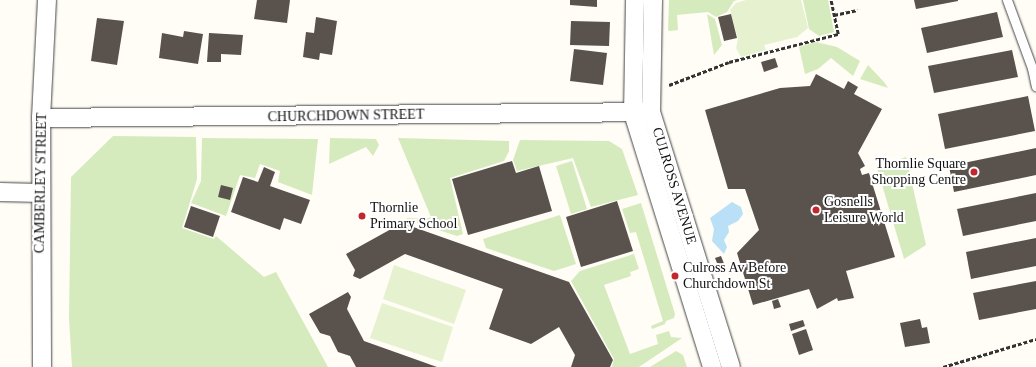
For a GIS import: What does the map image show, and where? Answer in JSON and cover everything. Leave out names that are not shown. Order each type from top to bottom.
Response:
[{"type":"street","name":"CAMBERLEY STREET","points":[[42,367],[41,118],[47,0]]},
{"type":"street","name":"CULROSS AVENUE","points":[[635,0],[633,113],[712,367]]},
{"type":"street","name":"CULROSS AVENUE","points":[[652,0],[651,112],[731,367]]},
{"type":"street","name":"CHURCHDOWN STREET","points":[[41,118],[651,112]]},
{"type":"street","points":[[0,192],[41,192]]},
{"type":"lane","points":[[1006,0],[1032,68],[1036,87]]},
{"type":"path","points":[[665,86],[729,62],[838,34],[831,0]]},
{"type":"path","points":[[834,15],[857,10]]},
{"type":"path","points":[[943,367],[1036,339]]},
{"type":"green space","points":[[669,0],[738,0],[734,1],[727,12],[716,17],[708,12],[677,15],[678,30],[670,31],[668,30]]},
{"type":"green space","points":[[746,0],[801,0],[808,28],[797,37],[764,45],[766,50],[741,57],[736,48],[738,39],[730,10],[736,3]]},
{"type":"green space","points":[[803,0],[828,0],[834,32],[819,36],[809,29]]},
{"type":"green space","points":[[707,14],[715,19],[722,45],[714,55]]},
{"type":"green space","points":[[816,42],[837,47],[860,61],[853,76],[831,58],[818,69],[805,74],[799,47]]},
{"type":"green space","points":[[868,65],[884,82],[888,88],[860,79]]},
{"type":"green space","points":[[113,136],[196,137],[197,179],[182,228],[214,239],[216,236],[264,277],[276,272],[328,367],[72,367],[69,319],[71,177]]},
{"type":"green space","points":[[202,138],[318,139],[312,195],[278,182],[280,171],[260,164],[255,178],[240,175],[226,216],[191,203],[201,181]]},
{"type":"green space","points":[[330,138],[376,139],[379,145],[373,156],[366,147],[329,164]]},
{"type":"green space","points":[[398,138],[509,141],[509,151],[504,161],[450,178],[463,234],[457,236],[407,220],[407,218],[426,219],[431,217]]},
{"type":"green space","points":[[520,140],[609,141],[622,149],[638,195],[591,207],[573,158],[517,171],[513,160]]},
{"type":"green space","points":[[906,157],[926,245],[904,259],[877,168]]},
{"type":"green space","points":[[572,161],[587,209],[571,214],[556,166]]},
{"type":"green space","points":[[641,203],[675,314],[674,318],[666,321],[665,324],[652,329],[651,326],[663,321],[636,232],[630,233],[622,209]]},
{"type":"green space","points":[[560,215],[576,264],[554,271],[486,248],[483,239]]},
{"type":"green space","points":[[634,254],[639,269],[630,272],[631,276],[604,285],[630,354],[658,344],[656,335],[669,331],[671,337],[682,338],[639,367],[612,367],[614,359],[571,281],[580,271]]},
{"type":"green space","points":[[394,265],[466,290],[454,324],[383,299]]},
{"type":"green space","points":[[382,303],[453,327],[442,362],[370,338]]},
{"type":"green space","points":[[676,351],[683,355],[687,367],[650,367]]},
{"type":"water","points":[[732,202],[741,207],[743,214],[738,221],[728,226],[729,232],[724,240],[727,247],[724,254],[712,241],[714,229],[710,218]]},
{"type":"building","points":[[257,0],[290,0],[287,23],[254,19]]},
{"type":"building","points":[[570,0],[597,0],[597,7],[570,5]]},
{"type":"building","points":[[914,0],[958,0],[958,1],[916,9]]},
{"type":"building","points":[[997,12],[1003,37],[927,53],[921,28]]},
{"type":"building","points":[[731,14],[737,38],[724,41],[718,17]]},
{"type":"building","points":[[316,17],[337,21],[332,55],[320,53],[319,60],[303,57],[306,32],[314,33]]},
{"type":"building","points":[[97,18],[124,21],[117,65],[91,61]]},
{"type":"building","points":[[571,21],[610,22],[609,46],[570,45]]},
{"type":"building","points":[[184,31],[203,34],[198,64],[159,58],[162,33],[183,37]]},
{"type":"building","points":[[209,33],[243,35],[241,55],[221,54],[221,62],[207,62]]},
{"type":"building","points":[[574,49],[607,53],[603,85],[570,81]]},
{"type":"building","points":[[1012,50],[1018,77],[934,93],[928,66]]},
{"type":"building","points":[[775,58],[778,67],[764,72],[761,62]]},
{"type":"building","name":"Gosnells Leisure World","points":[[816,74],[844,89],[848,81],[858,87],[854,94],[882,109],[858,153],[865,166],[860,169],[862,175],[869,173],[895,257],[846,271],[854,298],[838,301],[837,298],[817,309],[809,289],[753,305],[737,253],[759,230],[745,189],[728,189],[705,110],[780,88],[810,86]]},
{"type":"building","points":[[1028,96],[1035,131],[945,149],[938,114]]},
{"type":"building","points":[[1036,148],[1036,175],[954,192],[949,166]]},
{"type":"building","points":[[512,161],[516,173],[539,166],[552,211],[468,235],[452,179]]},
{"type":"building","points":[[264,167],[275,172],[270,186],[310,200],[301,224],[284,218],[280,230],[231,212],[243,177],[258,182]]},
{"type":"building","points":[[221,185],[233,188],[230,200],[218,197]]},
{"type":"building","points":[[1036,193],[1036,221],[963,236],[957,209]]},
{"type":"building","points":[[617,201],[633,251],[581,267],[566,217]]},
{"type":"building","points":[[191,206],[220,216],[213,237],[184,227]]},
{"type":"building","points":[[402,223],[569,282],[613,360],[610,367],[571,367],[575,355],[559,327],[531,344],[489,329],[503,289],[405,254],[360,279],[353,276],[355,270],[346,254]]},
{"type":"building","points":[[1036,238],[1036,266],[971,279],[966,252]]},
{"type":"building","points":[[721,256],[727,271],[721,273],[715,258]]},
{"type":"building","points":[[1036,281],[1036,309],[979,320],[973,293]]},
{"type":"building","points":[[348,292],[351,297],[347,309],[364,341],[437,367],[356,367],[350,356],[338,352],[330,336],[320,333],[309,314]]},
{"type":"building","points":[[778,299],[781,307],[774,309],[772,301]]},
{"type":"building","points":[[920,319],[922,328],[927,327],[930,343],[905,347],[900,323]]},
{"type":"building","points":[[803,320],[805,326],[791,331],[789,324]]},
{"type":"building","points":[[806,329],[813,350],[799,355],[792,334]]},
{"type":"place","name":"Thornlie Square Shopping Centre","points":[[974,172]]},
{"type":"place","name":"Gosnells Leisure World","points":[[816,210]]},
{"type":"place","name":"Thornlie Primary School","points":[[362,216]]},
{"type":"place","name":"Culross Av Before Churchdown St","points":[[675,276]]}]
